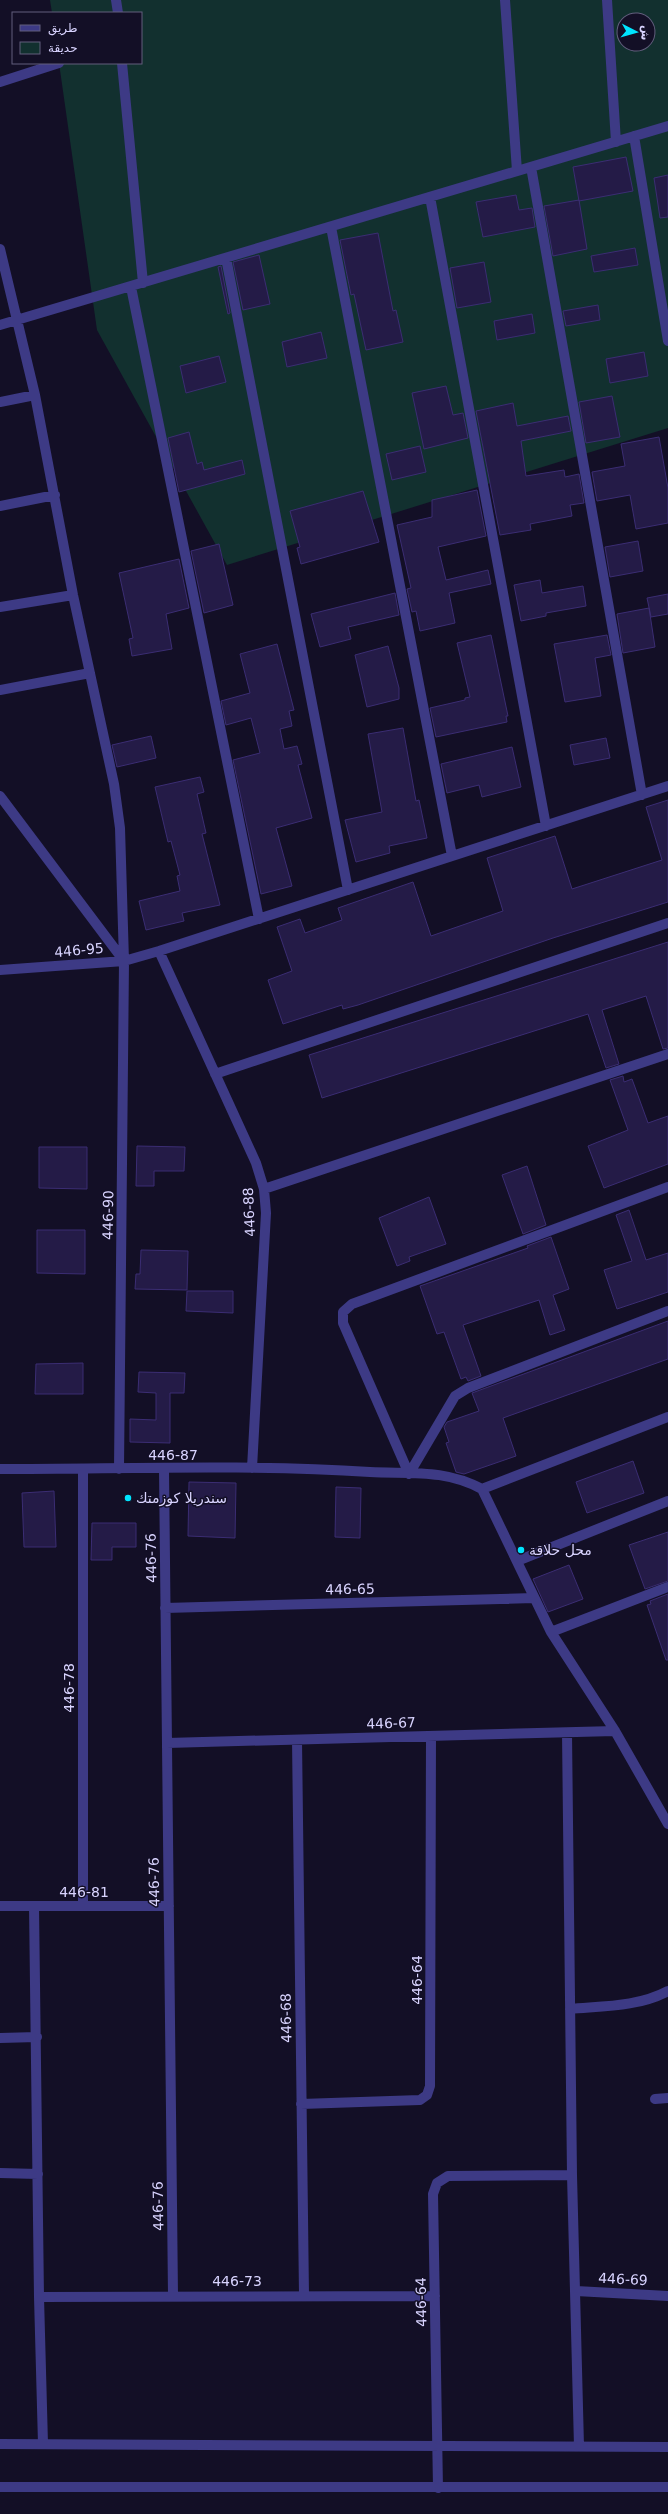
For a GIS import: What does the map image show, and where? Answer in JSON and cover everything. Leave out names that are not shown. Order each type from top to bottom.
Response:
[{"type":"street","points":[[116,0],[118,12]]},
{"type":"street","points":[[505,0],[517,171]]},
{"type":"street","points":[[607,0],[616,142]]},
{"type":"street","points":[[0,82],[56,64]]},
{"type":"street","points":[[122,64],[144,283]]},
{"type":"street","points":[[0,325],[668,126]]},
{"type":"street","points":[[634,136],[668,341]]},
{"type":"street","points":[[532,167],[642,795]]},
{"type":"street","points":[[430,197],[546,826]]},
{"type":"street","points":[[331,227],[452,856]]},
{"type":"street","name":"446-90","points":[[0,248],[19,319],[35,395],[73,595],[114,784],[120,828],[124,961],[119,1469]]},
{"type":"street","points":[[226,258],[348,890]]},
{"type":"street","points":[[130,287],[259,919]]},
{"type":"street","points":[[0,402],[35,395]]},
{"type":"street","points":[[0,506],[55,495]]},
{"type":"street","points":[[0,607],[73,595]]},
{"type":"street","points":[[0,690],[90,673]]},
{"type":"street","name":"446-95","points":[[0,970],[124,961],[259,919],[668,786]]},
{"type":"street","points":[[0,796],[124,961]]},
{"type":"street","points":[[215,1074],[668,923]]},
{"type":"street","name":"446-88","points":[[159,951],[256,1163],[264,1189],[266,1213],[252,1468]]},
{"type":"street","points":[[264,1189],[668,1054]]},
{"type":"street","points":[[409,1474],[343,1323],[343,1312],[352,1304],[668,1187]]},
{"type":"street","points":[[409,1474],[455,1396],[468,1388],[668,1311]]},
{"type":"street","points":[[668,1417],[482,1489],[551,1632],[615,1731],[668,1824]]},
{"type":"street","name":"446-87","points":[[0,1469],[252,1468],[444,1474],[468,1481],[482,1489]]},
{"type":"street","name":"446-78","points":[[83,1469],[83,1906]]},
{"type":"street","name":"446-76","points":[[164,1469],[173,2296]]},
{"type":"street","points":[[516,1561],[668,1501]]},
{"type":"street","points":[[551,1632],[668,1587]]},
{"type":"street","name":"446-65","points":[[165,1608],[534,1598]]},
{"type":"street","name":"446-67","points":[[167,1744],[615,1731]]},
{"type":"street","points":[[567,1733],[572,2175],[579,2446]]},
{"type":"street","name":"446-64","points":[[301,2104],[420,2100],[427,2095],[430,2086],[431,1736]]},
{"type":"street","name":"446-68","points":[[297,1740],[304,2295]]},
{"type":"street","name":"446-81","points":[[0,1906],[169,1906]]},
{"type":"street","points":[[34,1906],[37,2037],[39,2297],[43,2444]]},
{"type":"street","points":[[570,2009],[628,2004],[650,2000],[668,1991]]},
{"type":"street","points":[[0,2038],[37,2037]]},
{"type":"street","points":[[655,2099],[668,2098]]},
{"type":"street","points":[[0,2173],[38,2174]]},
{"type":"street","name":"446-64","points":[[438,2488],[433,2194],[436,2182],[448,2176],[572,2175]]},
{"type":"street","name":"446-69","points":[[576,2291],[668,2296]]},
{"type":"street","name":"446-73","points":[[39,2297],[304,2295],[435,2296]]},
{"type":"street","points":[[0,2444],[668,2447]]},
{"type":"street","points":[[0,2487],[668,2487]]},
{"type":"green space","points":[[50,0],[668,0],[668,428],[227,565],[97,330],[59,64],[142,64],[142,12],[52,12]]},
{"type":"building","points":[[626,157],[633,191],[579,201],[573,167]]},
{"type":"building","points":[[668,175],[668,217],[660,218],[654,178]]},
{"type":"building","points":[[516,195],[519,210],[532,208],[535,227],[483,237],[476,202]]},
{"type":"building","points":[[579,200],[587,249],[553,256],[544,206]]},
{"type":"building","points":[[378,233],[393,311],[396,310],[403,342],[366,350],[354,294],[351,295],[340,240]]},
{"type":"building","points":[[635,248],[638,265],[594,272],[591,256]]},
{"type":"building","points":[[259,255],[270,304],[243,310],[233,262]]},
{"type":"building","points":[[484,262],[491,302],[457,308],[450,268]]},
{"type":"building","points":[[221,266],[230,313],[228,314],[218,267]]},
{"type":"building","points":[[598,305],[600,320],[566,326],[563,311]]},
{"type":"building","points":[[532,314],[535,333],[497,340],[494,321]]},
{"type":"building","points":[[321,332],[327,358],[287,367],[282,342]]},
{"type":"building","points":[[644,352],[648,376],[610,383],[606,359]]},
{"type":"building","points":[[219,356],[226,382],[186,393],[180,366]]},
{"type":"building","points":[[446,386],[453,415],[463,413],[468,438],[424,449],[412,393]]},
{"type":"building","points":[[612,396],[620,437],[586,443],[579,402]]},
{"type":"building","points":[[513,403],[517,426],[568,416],[571,431],[521,441],[526,476],[564,470],[565,477],[579,474],[584,503],[570,505],[572,516],[530,524],[531,530],[500,535],[476,411]]},
{"type":"building","points":[[189,432],[197,464],[202,462],[204,470],[242,460],[245,474],[179,492],[168,438]]},
{"type":"building","points":[[659,437],[668,488],[668,523],[636,529],[630,495],[597,501],[592,472],[625,466],[621,444]]},
{"type":"building","points":[[420,446],[426,472],[392,480],[386,454]]},
{"type":"building","points":[[477,490],[486,536],[438,547],[446,580],[488,570],[491,584],[449,593],[455,623],[420,631],[416,611],[412,612],[407,589],[411,588],[397,525],[432,517],[432,500]]},
{"type":"building","points":[[363,491],[379,542],[301,564],[297,548],[300,547],[290,511]]},
{"type":"building","points":[[638,541],[643,571],[610,577],[605,547]]},
{"type":"building","points":[[219,544],[233,605],[204,613],[191,551]]},
{"type":"building","points":[[179,559],[189,608],[166,614],[172,649],[132,656],[129,639],[133,638],[119,573]]},
{"type":"building","points":[[540,580],[542,593],[583,586],[586,606],[546,613],[546,616],[521,621],[514,585]]},
{"type":"building","points":[[395,593],[399,615],[348,627],[351,639],[320,647],[311,614]]},
{"type":"building","points":[[668,594],[668,614],[651,617],[647,598]]},
{"type":"building","points":[[649,608],[655,647],[623,653],[617,614]]},
{"type":"building","points":[[491,635],[508,716],[506,716],[507,722],[436,737],[430,708],[465,700],[465,698],[470,697],[457,643]]},
{"type":"building","points":[[607,635],[611,655],[595,658],[601,696],[565,702],[554,644]]},
{"type":"building","points":[[277,644],[294,710],[289,711],[292,726],[280,729],[284,749],[297,746],[302,764],[298,765],[312,818],[276,828],[292,886],[261,894],[233,760],[260,753],[251,718],[226,725],[221,701],[250,693],[240,654]]},
{"type":"building","points":[[388,646],[399,688],[399,699],[367,707],[355,655]]},
{"type":"building","points":[[403,728],[416,801],[419,800],[427,838],[389,846],[390,853],[356,862],[345,820],[382,812],[368,734]]},
{"type":"building","points":[[151,736],[156,758],[117,767],[112,745]]},
{"type":"building","points":[[606,738],[610,758],[574,765],[570,745]]},
{"type":"building","points":[[512,747],[521,787],[482,797],[479,785],[447,793],[441,764]]},
{"type":"building","points":[[200,777],[204,792],[197,794],[206,833],[202,834],[220,905],[182,913],[184,921],[146,930],[139,901],[180,891],[177,876],[180,875],[171,841],[168,842],[155,787]]},
{"type":"building","points":[[668,800],[668,902],[553,938],[358,1005],[343,1009],[342,1005],[283,1024],[268,980],[292,971],[277,927],[300,919],[305,933],[342,920],[338,908],[413,882],[431,936],[503,911],[487,858],[555,836],[572,889],[662,860],[646,807]]},
{"type":"building","points":[[668,942],[668,1048],[663,1049],[646,996],[602,1010],[619,1064],[606,1068],[588,1014],[322,1098],[309,1055]]},
{"type":"building","points":[[623,1076],[624,1082],[632,1079],[648,1123],[668,1116],[668,1164],[604,1188],[588,1146],[628,1130],[610,1080]]},
{"type":"building","points":[[137,1146],[185,1147],[184,1171],[154,1171],[154,1186],[136,1186]]},
{"type":"building","points":[[39,1147],[87,1147],[87,1189],[39,1188]]},
{"type":"building","points":[[527,1166],[546,1225],[523,1234],[502,1175]]},
{"type":"building","points":[[429,1197],[446,1244],[409,1257],[410,1261],[397,1266],[379,1218]]},
{"type":"building","points":[[629,1210],[646,1260],[668,1253],[668,1292],[617,1309],[604,1270],[632,1261],[616,1215]]},
{"type":"building","points":[[37,1230],[85,1230],[85,1274],[37,1273]]},
{"type":"building","points":[[551,1237],[569,1289],[553,1295],[565,1330],[550,1335],[539,1300],[463,1325],[481,1376],[468,1381],[466,1377],[461,1379],[444,1332],[437,1334],[420,1286],[528,1248],[527,1246]]},
{"type":"building","points":[[141,1250],[188,1251],[187,1290],[135,1289],[136,1274],[140,1274]]},
{"type":"building","points":[[187,1291],[233,1291],[233,1313],[186,1311]]},
{"type":"building","points":[[668,1321],[668,1359],[503,1418],[516,1456],[464,1474],[456,1472],[446,1443],[449,1442],[444,1427],[447,1422],[479,1411],[472,1393]]},
{"type":"building","points":[[83,1363],[83,1394],[35,1394],[36,1364]]},
{"type":"building","points":[[139,1372],[185,1373],[184,1393],[170,1393],[170,1443],[130,1442],[130,1419],[156,1420],[156,1393],[138,1392]]},
{"type":"building","points":[[633,1461],[644,1493],[587,1513],[576,1482]]},
{"type":"building","points":[[189,1482],[236,1483],[235,1538],[188,1536]]},
{"type":"building","points":[[336,1487],[361,1488],[360,1538],[335,1537]]},
{"type":"building","points":[[54,1491],[56,1547],[24,1547],[22,1493]]},
{"type":"building","points":[[92,1523],[136,1523],[136,1547],[112,1547],[112,1560],[91,1560]]},
{"type":"building","points":[[668,1532],[668,1581],[645,1589],[629,1545]]},
{"type":"building","points":[[569,1565],[583,1599],[548,1612],[533,1579]]},
{"type":"building","points":[[668,1594],[668,1660],[666,1660],[647,1605],[651,1604],[650,1601]]},
{"type":"place","name":"سندريلا كوزمتك","points":[[128,1498]]},
{"type":"place","name":"محل حلاقة","points":[[521,1550]]}]
